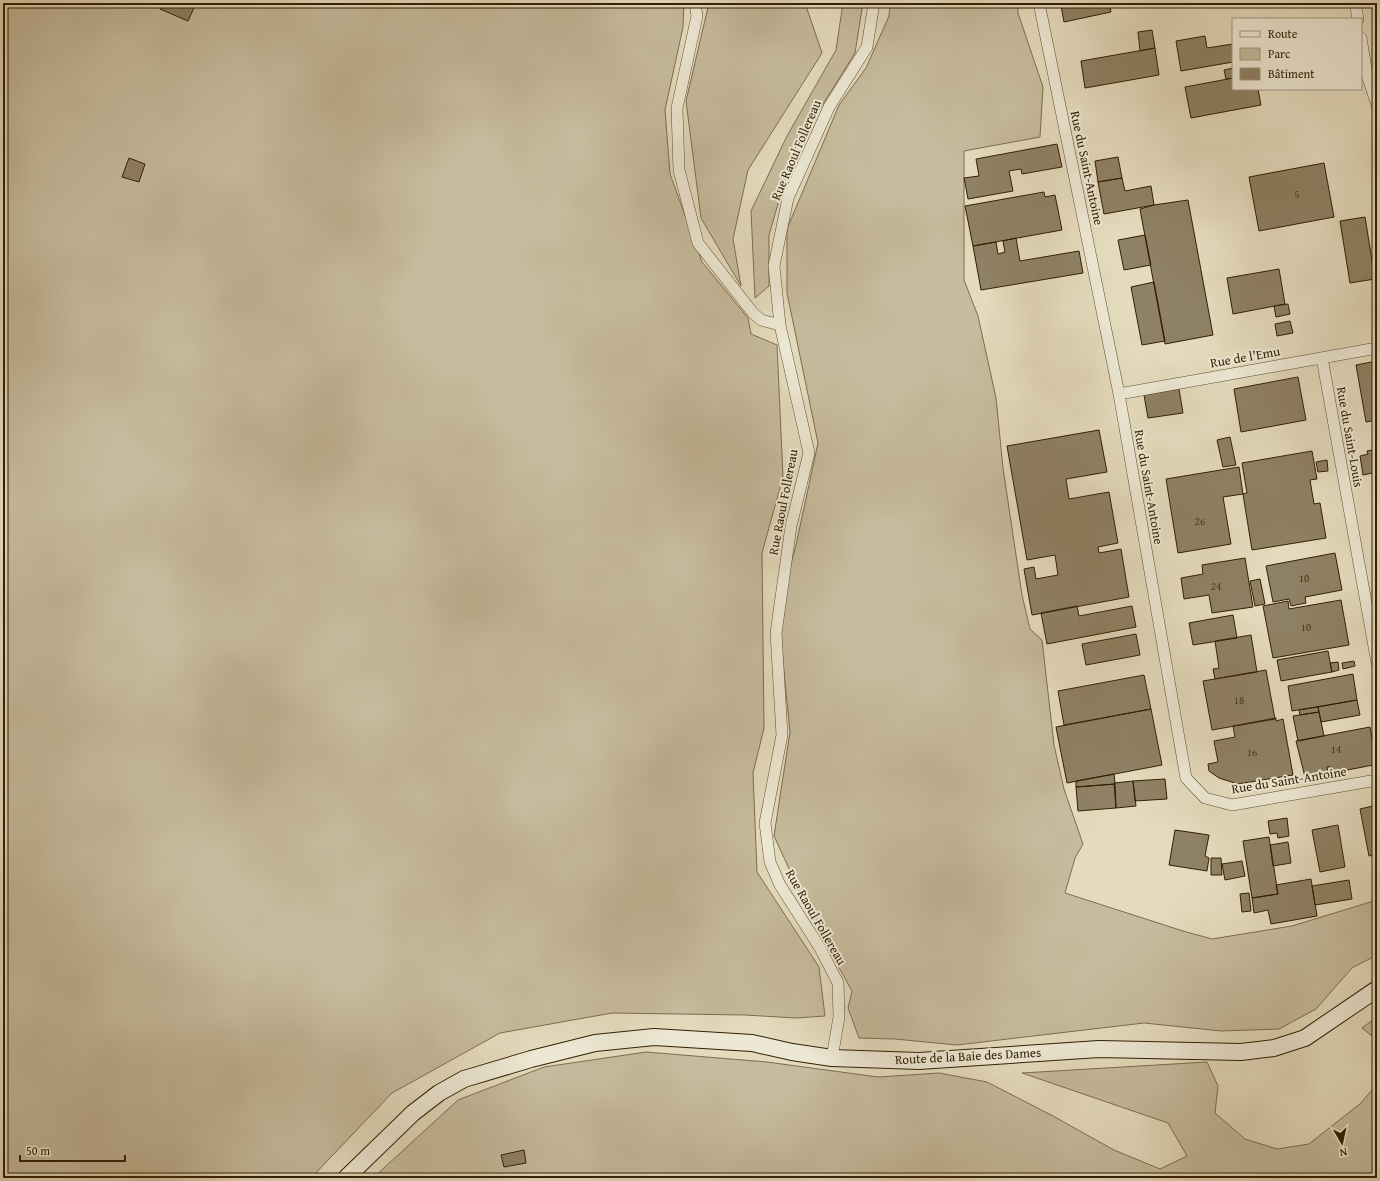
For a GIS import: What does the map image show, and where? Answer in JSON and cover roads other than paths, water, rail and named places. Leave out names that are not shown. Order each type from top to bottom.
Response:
[{"type":"main road","name":"Route de la Baie des Dames","points":[[346,1178],[412,1113],[439,1093],[464,1079],[531,1059],[588,1045],[654,1037],[752,1043],[792,1052],[832,1058],[919,1061],[1099,1049],[1241,1052],[1274,1048],[1306,1038],[1377,989]]},
{"type":"street","points":[[695,3],[697,16]]},
{"type":"street","points":[[700,3],[677,108],[679,170],[698,243],[753,313],[761,320],[780,325]]},
{"type":"street","name":"Rue Raoul Follereau","points":[[832,1058],[839,1017],[838,983],[820,948],[780,885],[770,862],[765,823],[782,736],[776,633],[791,526],[809,453],[780,325],[774,266],[788,198],[830,107],[867,47],[874,3]]},
{"type":"street","name":"Rue du Saint-Antoine","points":[[1039,3],[1119,394],[1186,778],[1205,798],[1232,805],[1377,780]]},
{"type":"street","points":[[1355,3],[1358,18]]},
{"type":"street","points":[[1362,44],[1367,75],[1377,104]]},
{"type":"street","name":"Rue de l'Emu","points":[[1119,394],[1377,348]]},
{"type":"street","name":"Rue du Saint-Louis","points":[[1322,358],[1377,663]]}]
